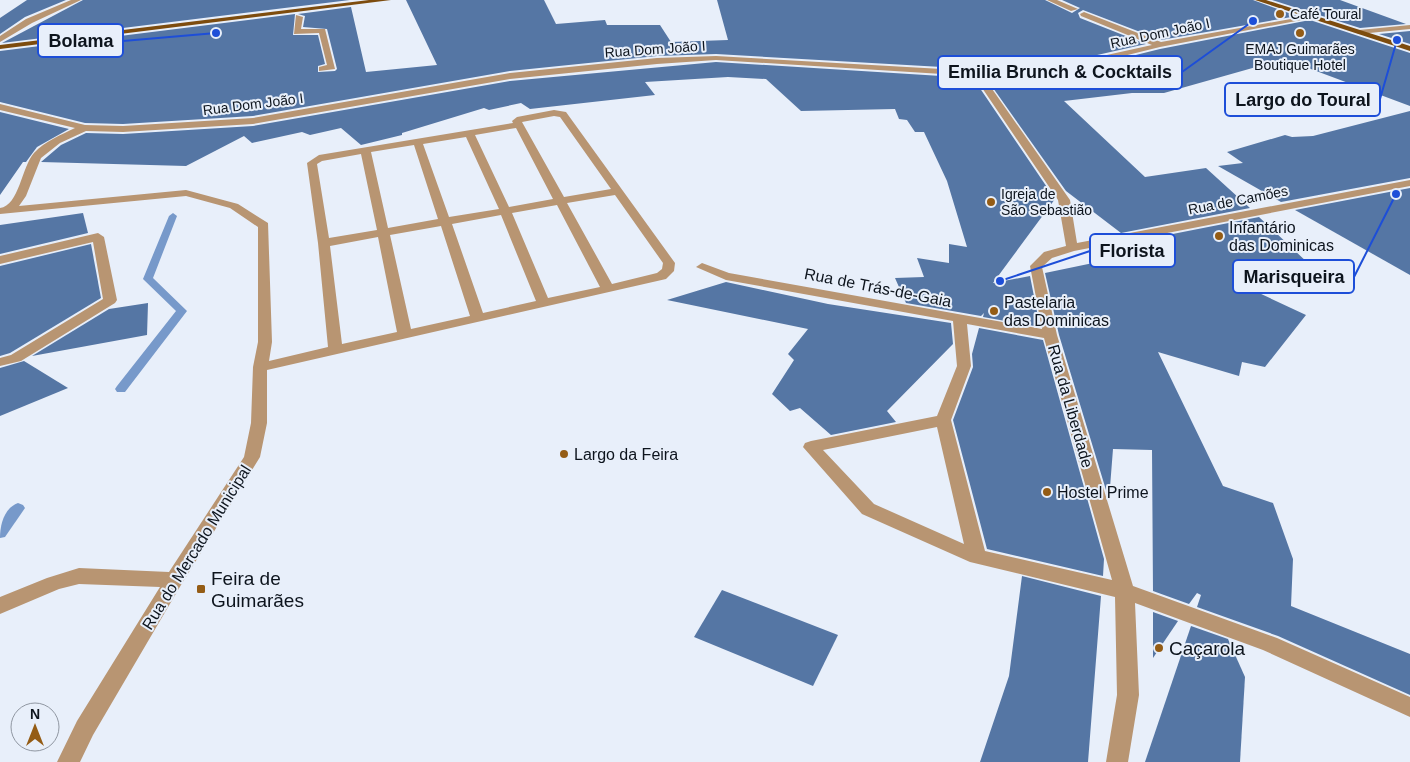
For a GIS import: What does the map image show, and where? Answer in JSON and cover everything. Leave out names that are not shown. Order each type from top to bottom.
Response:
[{"type":"main road","points":[[0,47],[387,0]]},
{"type":"main road","points":[[1259,0],[1410,49]]},
{"type":"street","points":[[0,40],[29,21],[77,0]]},
{"type":"street","points":[[1051,0],[1074,9]]},
{"type":"street","points":[[1084,14],[1160,45]]},
{"type":"street","points":[[299,17],[297,32],[322,31],[332,67],[322,69]]},
{"type":"street","name":"Rua Dom João I","points":[[0,107],[85,128],[123,129],[253,120],[510,76],[657,61],[716,58],[977,74],[1075,66],[1160,45],[1313,17]]},
{"type":"street","points":[[1359,32],[1410,28]]},
{"type":"street","points":[[977,74],[1004,110],[1064,200],[1072,248]]},
{"type":"street","points":[[260,367],[608,289],[661,276],[668,271],[669,264],[563,114],[554,113],[520,119],[517,121],[518,125],[562,202],[608,289]]},
{"type":"street","points":[[335,350],[324,243],[312,163],[319,158],[518,125]]},
{"type":"street","points":[[7,210],[33,160],[59,139],[85,128]]},
{"type":"street","points":[[470,134],[506,212],[544,304]]},
{"type":"street","points":[[418,143],[478,318]]},
{"type":"street","points":[[366,151],[405,335]]},
{"type":"street","name":"Rua de Camões","points":[[1072,248],[1410,183]]},
{"type":"street","points":[[324,243],[384,234],[617,191]]},
{"type":"street","name":"Rua do Mercado Municipal","points":[[7,210],[186,194],[234,206],[264,226],[265,342],[260,367],[259,423],[252,457],[174,580],[85,728],[68,762]]},
{"type":"street","points":[[0,260],[98,237],[110,300],[16,358],[0,362]]},
{"type":"street","name":"Rua da Liberdade","points":[[1072,248],[1048,255],[1036,266],[1050,335],[1125,591],[1128,695],[1117,762]]},
{"type":"street","name":"Rua de Trás-de-Gaia","points":[[702,267],[726,276],[1050,335]]},
{"type":"street","points":[[960,320],[964,366],[943,420],[977,557]]},
{"type":"street","points":[[943,420],[811,447],[868,509],[977,557],[1125,591],[1270,644],[1410,707]]},
{"type":"street","points":[[0,606],[54,583],[87,576],[174,580]]},
{"type":"building","points":[[27,0],[66,0],[25,17],[0,34],[0,18]]},
{"type":"building","points":[[83,0],[350,0],[2,43]]},
{"type":"building","points":[[406,0],[544,0],[556,24],[605,20],[607,25],[660,25],[671,42],[728,40],[717,0],[1045,0],[1072,13],[1080,8],[1062,0],[1253,0],[1297,16],[1161,40],[1083,10],[1078,13],[1080,18],[1146,44],[1075,60],[977,69],[716,54],[657,56],[510,71],[253,116],[123,124],[85,123],[0,102],[0,51],[295,14],[293,35],[318,35],[325,64],[318,66],[318,72],[335,71],[337,69],[327,29],[303,27],[305,16],[298,14],[351,7],[366,72],[437,65]]},
{"type":"building","points":[[1272,0],[1340,0],[1406,24],[1360,28]]},
{"type":"building","points":[[1310,20],[1410,53],[1410,106],[1284,59],[1164,93],[1132,93],[1064,101],[1145,177],[1206,168],[1250,208],[1121,233],[1066,191],[986,78],[1075,70],[1160,49]]},
{"type":"building","points":[[1410,31],[1410,44],[1379,34]]},
{"type":"building","points":[[716,62],[973,78],[1055,199],[993,283],[1030,276],[1040,327],[983,317],[984,313],[981,316],[906,303],[895,278],[924,277],[917,258],[949,263],[949,244],[967,247],[947,181],[924,132],[915,132],[907,120],[899,119],[895,109],[801,111],[766,79],[728,77],[645,82],[655,95],[530,109],[521,103],[489,110],[484,108],[402,133],[402,135],[361,145],[341,128],[310,135],[302,132],[252,143],[244,136],[186,166],[41,162],[61,145],[86,133],[123,134],[253,126],[510,81]]},
{"type":"building","points":[[1410,111],[1410,178],[1281,202],[1218,166],[1243,163],[1227,152],[1285,135],[1292,137],[1313,136]]},
{"type":"building","points":[[0,112],[69,129],[37,147],[26,162],[23,162],[0,195]]},
{"type":"building","points":[[1410,188],[1410,275],[1295,210]]},
{"type":"building","points":[[83,213],[88,233],[0,254],[0,225]]},
{"type":"building","points":[[1259,217],[1326,280],[1259,293],[1306,315],[1265,367],[1242,362],[1239,376],[1158,352],[1223,486],[1273,503],[1293,559],[1291,606],[1410,654],[1410,695],[1278,636],[1197,607],[1201,595],[1197,593],[1189,604],[1153,591],[1152,450],[1113,449],[1109,500],[1059,335],[1045,273],[1146,252],[1132,242]]},
{"type":"building","points":[[91,244],[101,298],[10,353],[0,356],[0,266]]},
{"type":"building","points":[[726,282],[828,304],[951,323],[953,344],[887,411],[896,422],[831,435],[800,408],[790,411],[772,394],[794,360],[788,354],[808,329],[667,300]]},
{"type":"building","points":[[148,303],[147,335],[32,356],[109,309]]},
{"type":"building","points":[[979,328],[1043,340],[1104,559],[1103,576],[987,549],[953,420],[973,367],[972,354]]},
{"type":"building","points":[[24,361],[68,388],[0,416],[0,368]]},
{"type":"building","points":[[1022,576],[1101,596],[1088,762],[980,762],[1009,676]]},
{"type":"building","points":[[722,590],[838,635],[813,686],[694,637]]},
{"type":"building","points":[[1153,612],[1178,621],[1153,658]]},
{"type":"building","points":[[1191,626],[1228,639],[1245,677],[1240,762],[1145,762]]},
{"type":"waterway","points":[[121,389],[182,311],[148,279],[173,216]]},
{"type":"waterway","points":[[0,533],[18,508]]},
{"type":"place","name":"Café Toural","points":[[1280,14]]},
{"type":"place","name":"Emilia Brunch & Cocktails","points":[[1253,21]]},
{"type":"place","name":"Bolama","points":[[216,33]]},
{"type":"place","name":"EMAJ Guimarães Boutique Hotel","points":[[1300,33]]},
{"type":"place","name":"Largo do Toural","points":[[1397,40]]},
{"type":"place","name":"Marisqueira","points":[[1396,194]]},
{"type":"place","name":"Igreja de São Sebastião","points":[[991,202]]},
{"type":"place","name":"Infantário das Dominicas","points":[[1219,236]]},
{"type":"place","name":"Florista","points":[[1000,281]]},
{"type":"place","name":"Pastelaria das Dominicas","points":[[994,311]]},
{"type":"place","name":"Largo da Feira","points":[[564,454]]},
{"type":"place","name":"Hostel Prime","points":[[1047,492]]},
{"type":"place","name":"Feira de Guimarães","points":[[201,589]]},
{"type":"place","name":"Caçarola","points":[[1159,648]]}]
